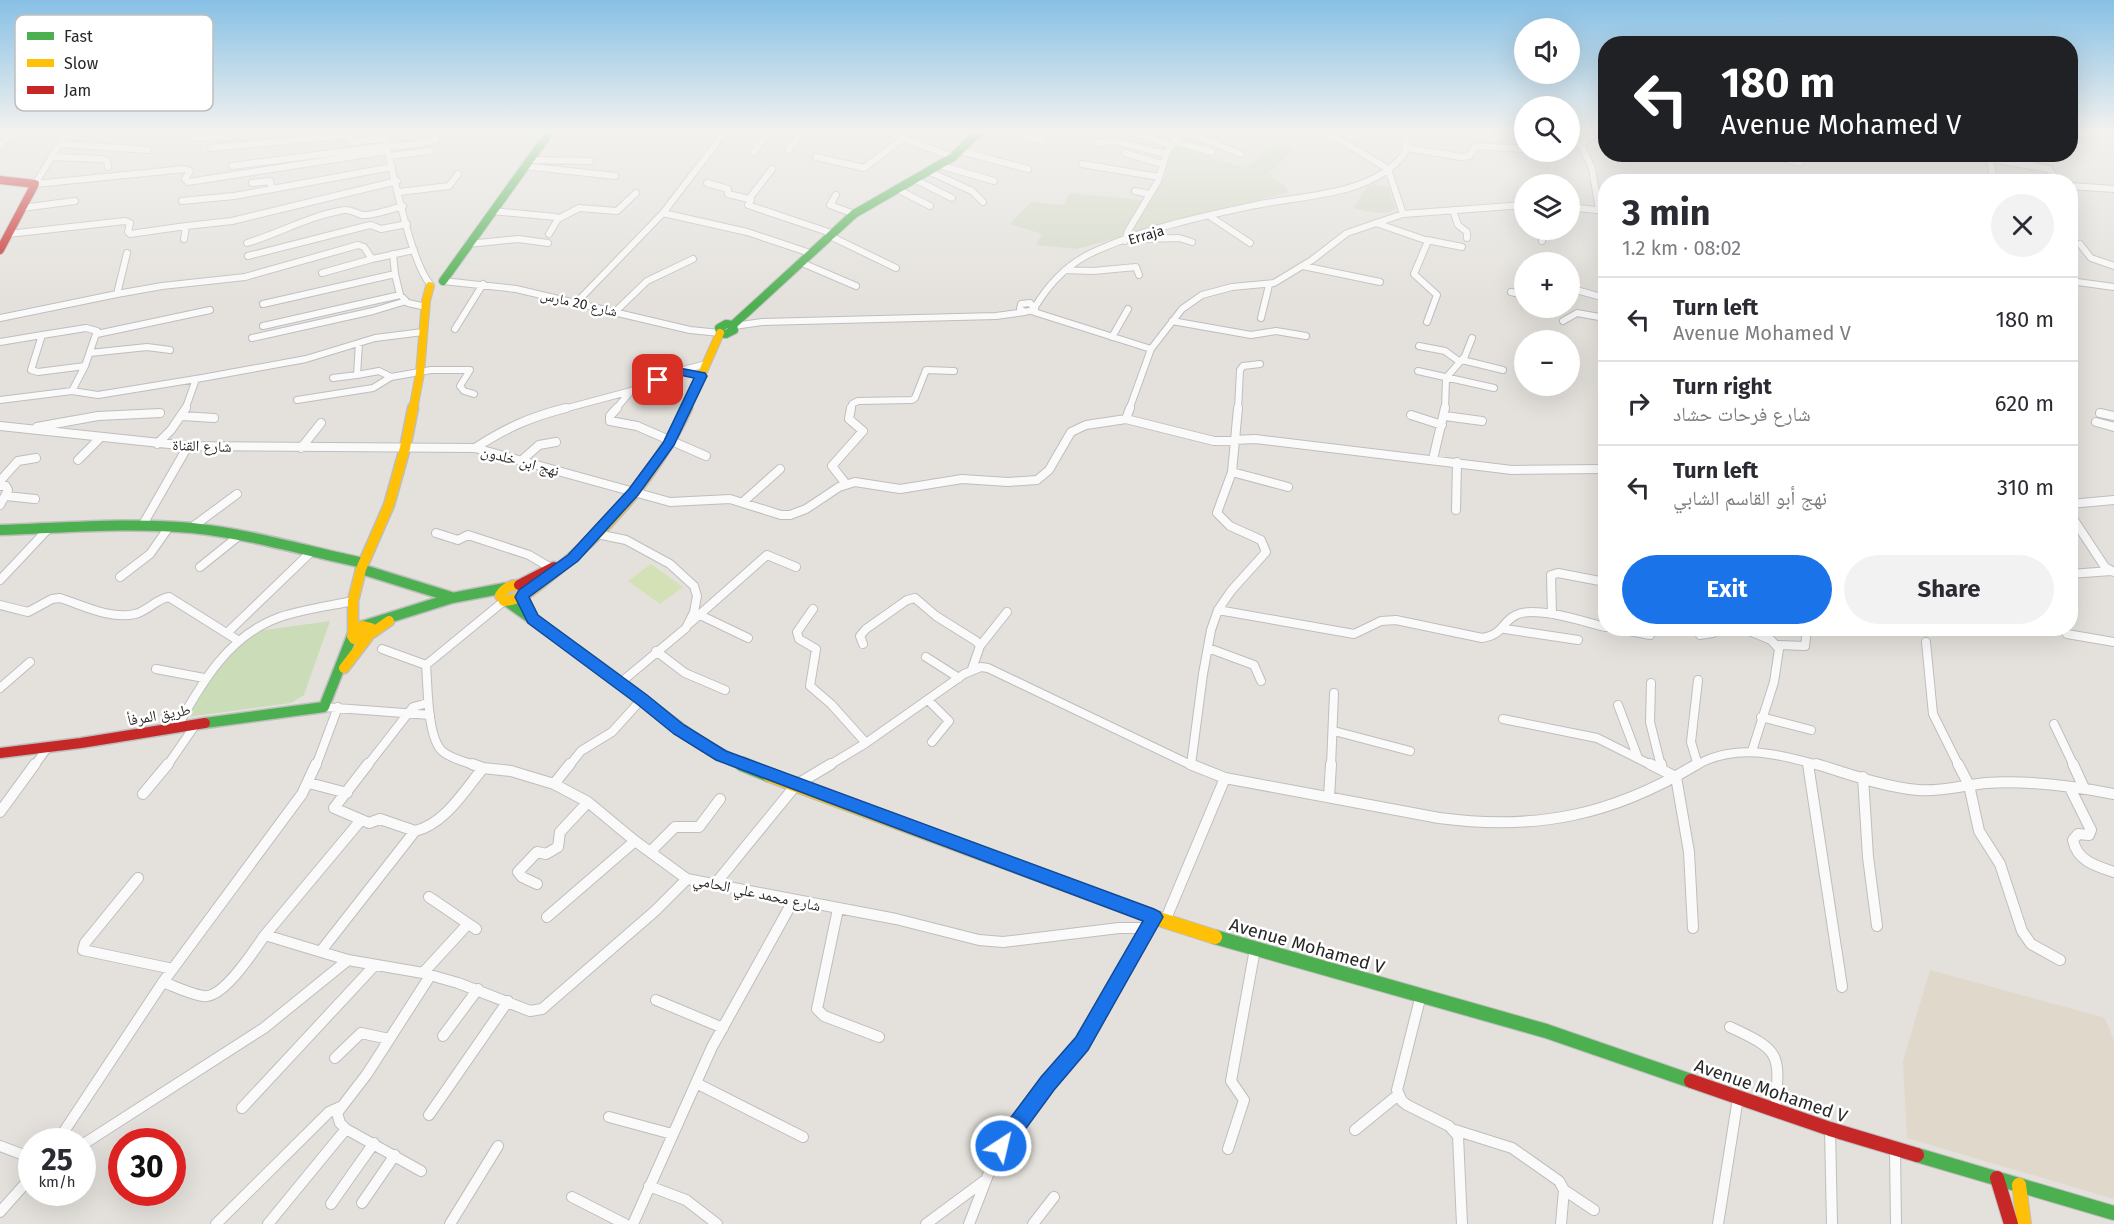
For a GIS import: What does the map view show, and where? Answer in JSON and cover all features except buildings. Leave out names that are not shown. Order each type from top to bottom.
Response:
[{"type":"main road","points":[[0,250],[32,189]]},
{"type":"main road","points":[[361,631],[352,613],[353,601],[362,566],[389,505],[405,448],[420,373],[426,306],[439,282],[507,189]]},
{"type":"main road","points":[[0,530],[142,526],[191,528],[240,535],[312,552],[457,597],[505,601],[573,558],[633,492],[670,440],[712,352],[727,329],[749,312],[829,234],[854,214],[897,189]]},
{"type":"main road","points":[[522,592],[551,568],[573,558]]},
{"type":"main road","points":[[324,707],[361,631],[407,610],[457,597],[505,588],[522,592]]},
{"type":"main road","points":[[505,588],[500,595],[505,601]]},
{"type":"main road","name":"Avenue Mohamed V","points":[[522,592],[533,619]]},
{"type":"main road","name":"Avenue Mohamed V","points":[[505,601],[642,699],[679,730],[721,756],[796,785],[1166,921],[1255,949],[1546,1031],[1830,1129],[2114,1213]]},
{"type":"main road","points":[[337,678],[361,631]]},
{"type":"main road","name":"طريق المرفأ","points":[[0,753],[272,712],[324,707]]},
{"type":"main road","points":[[1997,1178],[2011,1224]]},
{"type":"main road","points":[[2019,1185],[2024,1224]]},
{"type":"street","points":[[182,201],[220,198],[271,189]]},
{"type":"street","points":[[8,234],[125,221],[130,223],[128,232],[130,234],[232,221],[367,189]]},
{"type":"street","points":[[423,189],[399,192],[422,275],[439,282]]},
{"type":"street","points":[[577,302],[663,213],[681,189]]},
{"type":"street","points":[[728,189],[728,195],[749,199]]},
{"type":"street","points":[[757,189],[749,199],[750,206],[829,234],[896,268]]},
{"type":"street","points":[[897,189],[930,206]]},
{"type":"street","points":[[934,189],[952,198]]},
{"type":"street","points":[[968,189],[983,202]]},
{"type":"street","points":[[1125,241],[1128,231],[1152,189]]},
{"type":"street","name":"Erraja","points":[[1045,290],[1081,257],[1125,241],[1255,205],[1340,189]]},
{"type":"street","points":[[1395,189],[1403,214]]},
{"type":"street","points":[[1135,191],[1149,194]]},
{"type":"street","points":[[549,234],[558,219],[579,207],[617,211],[636,193]]},
{"type":"street","points":[[836,195],[830,205],[854,214]]},
{"type":"street","points":[[22,208],[75,201]]},
{"type":"street","points":[[247,243],[280,233],[295,223],[321,215],[348,209],[363,215],[403,206]]},
{"type":"street","points":[[1126,419],[1151,349],[1187,304],[1207,292],[1232,287],[1269,285],[1303,266],[1344,235],[1403,214],[1514,206]]},
{"type":"street","points":[[1580,208],[1598,210]]},
{"type":"street","points":[[1453,210],[1458,225],[1467,232],[1467,238]]},
{"type":"street","points":[[492,211],[558,219]]},
{"type":"street","points":[[663,213],[747,232],[810,253]]},
{"type":"street","points":[[1211,217],[1250,243]]},
{"type":"street","points":[[248,256],[366,226],[371,225],[381,230],[407,224]]},
{"type":"street","points":[[1376,224],[1427,240],[1462,247]]},
{"type":"street","points":[[184,239],[186,226]]},
{"type":"street","points":[[1134,238],[1179,238],[1192,242]]},
{"type":"street","points":[[468,244],[488,244],[517,239],[548,243]]},
{"type":"street","points":[[1427,240],[1429,243],[1414,274],[1437,295],[1427,322]]},
{"type":"street","points":[[2080,244],[2091,258],[2114,266]]},
{"type":"street","points":[[0,318],[162,286],[246,277],[358,245],[364,247],[372,259]]},
{"type":"street","points":[[322,273],[414,250]]},
{"type":"street","points":[[117,294],[127,253]]},
{"type":"street","points":[[393,254],[400,295],[406,301]]},
{"type":"street","points":[[616,311],[647,281],[693,259]]},
{"type":"street","points":[[801,262],[856,286]]},
{"type":"street","points":[[1303,266],[1380,282]]},
{"type":"street","points":[[1065,270],[1093,271],[1136,267],[1139,275]]},
{"type":"street","points":[[263,304],[395,274]]},
{"type":"street","points":[[2078,281],[2114,287]]},
{"type":"street","name":"شارع 20 مارس","points":[[439,282],[483,284],[577,302],[690,330],[770,324],[996,316]]},
{"type":"street","points":[[455,329],[483,284]]},
{"type":"street","points":[[1261,318],[1269,285]]},
{"type":"street","points":[[996,316],[1045,290]]},
{"type":"street","points":[[996,316],[1031,310],[1045,290]]},
{"type":"street","points":[[1580,291],[1598,296]]},
{"type":"street","points":[[263,326],[400,295]]},
{"type":"street","points":[[252,338],[373,311],[406,301],[426,306]]},
{"type":"street","points":[[1022,304],[1030,303],[1031,310]]},
{"type":"street","points":[[1022,304],[1020,309],[1048,315],[1151,349]]},
{"type":"street","points":[[1112,337],[1128,309]]},
{"type":"street","points":[[97,334],[210,310]]},
{"type":"street","points":[[1563,321],[1577,313],[1598,317]]},
{"type":"street","points":[[1172,321],[1251,335],[1276,331],[1306,336]]},
{"type":"street","points":[[0,342],[86,328],[95,329],[97,334],[90,353],[72,391]]},
{"type":"street","points":[[0,400],[72,391],[98,394],[196,379],[297,361],[375,338],[423,332]]},
{"type":"street","points":[[42,335],[31,370],[38,372],[85,366]]},
{"type":"street","points":[[1433,459],[1444,416],[1446,378],[1470,349],[1472,338]]},
{"type":"street","points":[[357,375],[359,343]]},
{"type":"street","points":[[1419,346],[1444,351],[1461,361],[1503,370]]},
{"type":"street","points":[[90,353],[147,347],[171,350]]},
{"type":"street","points":[[1191,765],[1208,648],[1218,610],[1231,591],[1266,552],[1261,540],[1230,526],[1221,520],[1217,513],[1232,472],[1240,370],[1249,363],[1260,364]]},
{"type":"street","points":[[475,448],[506,428],[531,417],[631,391],[679,371],[706,364]]},
{"type":"street","points":[[297,400],[373,388],[391,377],[470,370],[460,387],[474,394]]},
{"type":"street","points":[[954,371],[926,370],[915,398],[912,400],[854,402],[849,419],[861,429],[862,434],[832,466],[846,484],[855,482],[900,489],[962,479],[1008,482],[1036,480],[1048,470],[1071,432],[1086,425],[1126,419],[1214,441],[1255,439],[1528,471],[1598,469]]},
{"type":"street","points":[[333,378],[379,371],[391,377]]},
{"type":"street","points":[[679,371],[701,376]]},
{"type":"street","points":[[1418,371],[1494,388]]},
{"type":"street","points":[[157,444],[182,416],[193,395],[196,379]]},
{"type":"street","points":[[631,391],[610,416],[610,420],[637,426],[706,456]]},
{"type":"street","points":[[33,429],[58,421],[139,412],[160,413]]},
{"type":"street","points":[[2100,412],[2114,417]]},
{"type":"street","points":[[1411,415],[1442,425]]},
{"type":"street","points":[[182,416],[214,418]]},
{"type":"street","points":[[1444,416],[1482,421]]},
{"type":"street","points":[[301,448],[321,423]]},
{"type":"street","points":[[2096,423],[2114,427]]},
{"type":"street","name":"شارع القناة","points":[[0,426],[188,446],[405,448]]},
{"type":"street","points":[[78,460],[100,438]]},
{"type":"street","points":[[520,461],[539,445],[556,442]]},
{"type":"street","points":[[142,526],[188,446]]},
{"type":"street","name":"نهج ابن خلدون","points":[[405,448],[475,448],[670,502],[719,499],[743,502],[782,515],[790,515],[806,509],[846,484]]},
{"type":"street","points":[[0,481],[21,458],[36,458]]},
{"type":"street","points":[[1456,510],[1457,462]]},
{"type":"street","points":[[743,502],[780,469]]},
{"type":"street","points":[[1232,472],[1288,487]]},
{"type":"street","points":[[0,486],[6,486],[3,501],[34,499]]},
{"type":"street","points":[[191,528],[237,494]]},
{"type":"street","points":[[2078,503],[2114,500]]},
{"type":"street","points":[[2078,526],[2105,567],[2113,571]]},
{"type":"street","points":[[120,577],[150,554],[169,527]]},
{"type":"street","points":[[1,577],[48,528]]},
{"type":"street","points":[[436,533],[458,540],[468,535],[529,555],[551,568]]},
{"type":"street","points":[[597,534],[626,540],[670,564],[688,580],[694,586],[696,596],[688,624]]},
{"type":"street","points":[[200,567],[240,535]]},
{"type":"street","points":[[227,633],[312,552]]},
{"type":"street","points":[[620,683],[767,555],[796,567]]},
{"type":"street","points":[[2078,573],[2113,571]]},
{"type":"street","points":[[1552,614],[1551,575],[1558,573],[1598,581]]},
{"type":"street","points":[[0,605],[28,612],[52,599],[60,598],[110,613],[130,616],[159,599],[169,597],[239,641]]},
{"type":"street","points":[[863,644],[860,636],[866,629],[911,598],[915,598],[936,616],[976,641],[980,646]]},
{"type":"street","points":[[177,728],[204,678],[217,660],[239,641],[275,619],[353,601]]},
{"type":"street","points":[[382,649],[426,665],[505,601]]},
{"type":"street","points":[[813,609],[797,632],[799,639],[816,649],[810,686],[831,704],[866,743]]},
{"type":"street","points":[[1218,610],[1354,634],[1381,621],[1396,620],[1482,638],[1496,636],[1511,620],[1522,613],[1552,614],[1598,625]]},
{"type":"street","points":[[972,669],[980,646],[1007,612]]},
{"type":"street","points":[[700,615],[748,638]]},
{"type":"street","points":[[1505,629],[1578,640]]},
{"type":"street","points":[[1759,636],[1774,643],[1805,646],[1806,636]]},
{"type":"street","points":[[1752,752],[1761,717],[1774,682],[1779,649],[1772,636]]},
{"type":"street","points":[[2078,636],[2114,642]]},
{"type":"street","points":[[1926,642],[1933,714],[1969,785],[1979,831],[2000,864],[2022,931],[2031,944],[2060,960]]},
{"type":"street","points":[[1208,648],[1254,665],[1261,681]]},
{"type":"street","points":[[656,651],[685,673],[725,690]]},
{"type":"street","points":[[926,657],[959,678]]},
{"type":"street","points":[[0,688],[30,662]]},
{"type":"street","name":"شارع محمد علي الحامي","points":[[426,665],[430,715],[436,742],[443,752],[483,768],[511,771],[555,784],[588,802],[635,841],[687,879],[896,919],[979,940],[1003,942],[1119,928],[1149,928]]},
{"type":"street","points":[[716,883],[796,785],[866,743],[972,669],[981,667],[992,669],[1191,765],[1225,778],[1267,789],[1329,797],[1452,819],[1520,821],[1584,813],[1612,806],[1676,777],[1713,755],[1752,752],[1921,790],[2002,783],[2084,788],[2114,794]]},
{"type":"street","points":[[156,669],[204,678]]},
{"type":"street","points":[[1698,680],[1691,742],[1698,762]]},
{"type":"street","points":[[1652,683],[1650,722],[1662,770]]},
{"type":"street","points":[[1329,797],[1334,731],[1334,693]]},
{"type":"street","points":[[555,784],[581,751],[612,732],[642,699]]},
{"type":"street","points":[[928,700],[949,721],[932,742]]},
{"type":"street","points":[[428,703],[417,705],[334,809],[371,824],[380,819],[415,831],[424,830],[436,821],[483,768]]},
{"type":"street","points":[[1618,705],[1638,758]]},
{"type":"street","points":[[324,707],[338,706],[430,715]]},
{"type":"street","points":[[66,1128],[163,982],[309,783],[338,706]]},
{"type":"street","points":[[1761,717],[1811,730]]},
{"type":"street","points":[[1503,718],[1597,738],[1676,777]]},
{"type":"street","points":[[143,794],[164,770],[196,724]]},
{"type":"street","points":[[2054,724],[2084,788]]},
{"type":"street","points":[[1334,731],[1410,751]]},
{"type":"street","points":[[0,812],[48,747]]},
{"type":"street","points":[[1808,764],[1842,987]]},
{"type":"street","points":[[1676,777],[1689,852],[1693,928]]},
{"type":"street","points":[[1863,777],[1868,857],[1877,926]]},
{"type":"street","points":[[1166,921],[1225,778]]},
{"type":"street","points":[[309,783],[347,793]]},
{"type":"street","points":[[2070,788],[2091,830],[2090,835],[2078,834],[2073,840],[2079,856],[2089,863],[2114,872]]},
{"type":"street","points":[[650,852],[675,826],[699,827],[720,799]]},
{"type":"street","points":[[537,884],[522,877],[518,872],[537,852],[546,854],[558,846],[561,841],[560,832],[588,802]]},
{"type":"street","points":[[163,982],[205,997],[211,997],[222,988],[361,820]]},
{"type":"street","points":[[321,951],[415,831]]},
{"type":"street","points":[[547,917],[635,841]]},
{"type":"street","points":[[138,878],[85,943],[83,950],[173,969]]},
{"type":"street","points":[[265,935],[348,960],[426,974],[508,1000],[530,1011],[542,1009],[646,919],[687,879]]},
{"type":"street","points":[[216,1224],[329,1112],[340,1107],[368,1074],[390,1040],[426,974],[471,927],[429,897]]},
{"type":"street","points":[[633,1224],[672,1134],[723,1028],[793,901]]},
{"type":"street","points":[[838,909],[829,943],[824,987],[817,1009],[824,1016],[879,1037]]},
{"type":"street","points":[[969,1224],[994,1156],[1008,1135],[1082,1044],[1154,917]]},
{"type":"street","points":[[1228,1149],[1244,1100],[1242,1093],[1231,1081],[1255,949]]},
{"type":"street","points":[[96,1136],[264,1028],[348,960]]},
{"type":"street","points":[[242,1108],[375,965]]},
{"type":"street","points":[[443,1036],[478,990]]},
{"type":"street","points":[[1421,995],[1397,1090],[1398,1095],[1407,1105],[1455,1130],[1520,1152],[1559,1181],[1564,1190],[1594,1210]]},
{"type":"street","points":[[429,1115],[508,1000]]},
{"type":"street","points":[[656,1000],[723,1028]]},
{"type":"street","points":[[1730,1028],[1756,1040],[1771,1050],[1777,1059],[1775,1110]]},
{"type":"street","points":[[335,1058],[361,1033],[390,1040]]},
{"type":"street","points":[[696,1083],[803,1137]]},
{"type":"street","points":[[1355,1130],[1398,1095]]},
{"type":"street","points":[[1718,1224],[1738,1098]]},
{"type":"street","points":[[340,1107],[338,1118],[346,1130],[374,1143],[422,1171]]},
{"type":"street","points":[[609,1117],[672,1134]]},
{"type":"street","points":[[1830,1129],[1832,1224]]},
{"type":"street","points":[[268,1224],[346,1130]]},
{"type":"street","points":[[1455,1130],[1460,1150],[1462,1224]]},
{"type":"street","points":[[331,1204],[374,1143]]},
{"type":"street","points":[[0,1146],[18,1153]]},
{"type":"street","points":[[450,1224],[498,1146]]},
{"type":"street","points":[[1895,1149],[1896,1224]]},
{"type":"street","points":[[362,1203],[395,1155]]},
{"type":"street","points":[[926,1224],[986,1180]]},
{"type":"street","points":[[649,1186],[686,1200],[717,1224]]},
{"type":"street","points":[[1561,1224],[1564,1190]]},
{"type":"street","points":[[0,1212],[18,1192]]},
{"type":"street","points":[[572,1197],[625,1224]]},
{"type":"street","points":[[1033,1224],[1054,1197]]},
{"type":"shaded area","points":[[1930,970],[2105,1018],[2114,1041],[2114,1199],[1907,1138],[1903,1061]]},
{"type":"green space","points":[[1157,189],[1287,189],[1289,192],[1130,235],[1129,233]]},
{"type":"green space","points":[[1366,189],[1389,189],[1396,209],[1380,213],[1353,208]]},
{"type":"green space","points":[[1070,193],[1143,200],[1120,237],[1077,249],[1036,245],[1042,234],[1010,224],[1031,202],[1063,205]]},
{"type":"green space","points":[[651,564],[683,587],[660,604],[628,581]]},
{"type":"green space","points":[[330,621],[304,695],[291,703],[188,717],[221,661],[257,631]]},
{"type":"traffic: fast","points":[[443,281],[509,189]]},
{"type":"traffic: fast","points":[[733,325],[854,214],[897,189]]},
{"type":"traffic: fast","points":[[726,324],[733,325],[734,330],[726,334],[720,333],[719,328],[726,324]]},
{"type":"traffic: fast","points":[[0,530],[120,525],[192,528],[257,539],[363,563]]},
{"type":"traffic: fast","points":[[361,569],[451,597]]},
{"type":"traffic: fast","points":[[363,626],[452,598],[505,588]]},
{"type":"traffic: fast","points":[[508,602],[642,699],[679,730],[721,756],[769,775]]},
{"type":"traffic: fast","points":[[205,723],[324,707],[352,636]]},
{"type":"traffic: fast","points":[[1215,937],[1546,1031],[1691,1081]]},
{"type":"traffic: fast","points":[[1917,1155],[2114,1213]]},
{"type":"traffic: slow","points":[[353,632],[353,601],[361,569],[389,505],[405,448],[420,373],[426,301],[430,286]]},
{"type":"traffic: slow","points":[[524,594],[523,586],[516,585],[507,587],[500,595],[504,601],[522,597],[584,547],[634,494],[662,454],[680,422],[720,333]]},
{"type":"traffic: slow","points":[[371,633],[371,628],[363,626],[355,630],[352,636],[354,639],[366,637],[389,621]]},
{"type":"traffic: slow","points":[[344,668],[367,638]]},
{"type":"traffic: slow","points":[[769,775],[1165,921],[1215,937]]},
{"type":"traffic: slow","points":[[2019,1185],[2024,1224]]},
{"type":"traffic: jam","points":[[0,250],[32,189]]},
{"type":"traffic: jam","points":[[519,585],[554,567]]},
{"type":"traffic: jam","points":[[0,753],[81,743],[205,723]]},
{"type":"traffic: jam","points":[[1691,1081],[1830,1129],[1917,1155]]},
{"type":"traffic: jam","points":[[1997,1178],[2011,1224]]},
{"type":"route","points":[[658,380],[679,371],[701,376],[668,445],[633,492],[573,558],[524,594],[522,597],[533,619],[642,699],[679,730],[721,756],[1154,917],[1082,1044],[1001,1146]]}]
